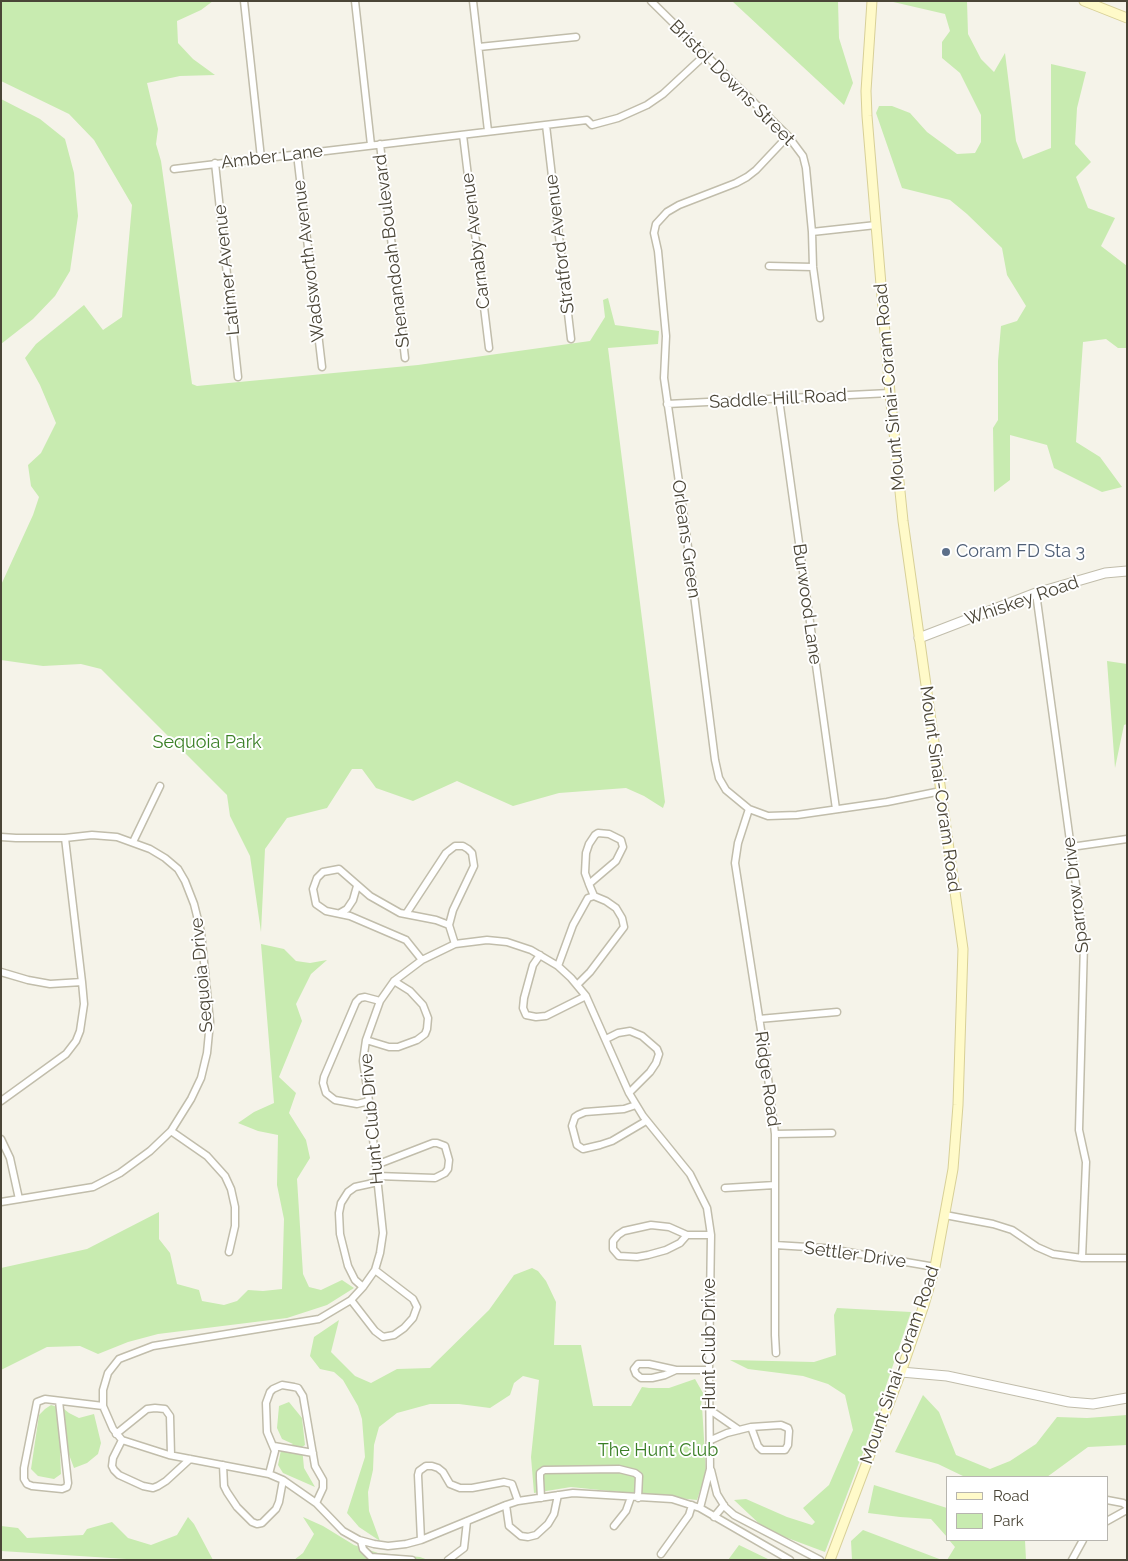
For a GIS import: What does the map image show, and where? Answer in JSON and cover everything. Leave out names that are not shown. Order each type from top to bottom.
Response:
[{"type":"main road","name":"Mount Sinai-Coram Road","points":[[830,1560],[901,1372],[935,1267],[953,1170],[958,1105],[963,949],[903,521],[890,393],[866,91],[872,1]]},
{"type":"main road","points":[[1084,1],[1127,18]]},
{"type":"street","points":[[244,1],[261,158]]},
{"type":"street","name":"Shenandoah Boulevard","points":[[354,1],[371,145]]},
{"type":"street","points":[[473,1],[488,131]]},
{"type":"street","name":"Bristol Downs Street","points":[[651,1],[788,136],[803,156],[806,168],[813,267],[820,318]]},
{"type":"street","points":[[479,47],[576,37]]},
{"type":"street","points":[[380,144],[587,120],[592,125],[618,118],[635,111],[663,94],[705,55]]},
{"type":"street","name":"Stratford Avenue","points":[[546,125],[571,338]]},
{"type":"street","name":"Carnaby Avenue","points":[[463,135],[489,348]]},
{"type":"street","name":"Orleans Green","points":[[788,136],[747,177],[736,184],[679,205],[661,217],[656,224],[654,233],[658,251],[666,336],[664,378],[667,404],[719,778],[726,790],[749,809],[768,816],[887,802],[941,791]]},
{"type":"street","name":"Amber Lane","points":[[174,169],[380,144]]},
{"type":"street","name":"Shenandoah Boulevard","points":[[380,144],[405,358]]},
{"type":"street","name":"Wadsworth Avenue","points":[[297,154],[322,367]]},
{"type":"street","name":"Latimer Avenue","points":[[215,163],[238,377]]},
{"type":"street","points":[[812,232],[876,225]]},
{"type":"street","points":[[768,266],[813,267]]},
{"type":"street","name":"Saddle Hill Road","points":[[667,404],[890,393]]},
{"type":"street","name":"Burwood Lane","points":[[779,398],[836,809]]},
{"type":"street","name":"Whiskey Road","points":[[919,638],[1036,593],[1105,573],[1127,571]]},
{"type":"street","name":"Sparrow Drive","points":[[1036,593],[1084,943],[1079,1130],[1086,1162],[1082,1258]]},
{"type":"street","points":[[133,842],[160,786]]},
{"type":"street","name":"Ridge Road","points":[[749,809],[738,842],[735,864],[766,1062],[775,1134],[774,1335],[776,1353]]},
{"type":"street","points":[[589,884],[616,861],[623,847],[621,840],[610,834],[598,834],[589,844],[586,854],[585,873],[589,884],[594,896]]},
{"type":"street","name":"Sequoia Drive","points":[[1,837],[65,838],[105,836],[133,842],[158,854],[178,869],[194,904],[201,932],[210,1022],[207,1053],[201,1078],[171,1132],[150,1151],[120,1173],[92,1187],[1,1202]]},
{"type":"street","points":[[1,1102],[66,1054],[76,1041],[83,1020],[82,982],[65,838]]},
{"type":"street","points":[[1071,847],[1127,839]]},
{"type":"street","points":[[406,914],[446,853],[455,846],[462,846],[468,849],[472,853],[474,866],[453,910],[449,925],[455,944]]},
{"type":"street","points":[[422,960],[406,940],[350,916],[326,911],[316,904],[313,889],[317,878],[324,872],[339,869],[370,896],[406,914],[436,920],[449,925]]},
{"type":"street","points":[[340,914],[347,909],[353,900],[357,886]]},
{"type":"street","points":[[558,966],[588,898],[594,896],[616,908],[622,918],[624,928],[590,972],[577,985]]},
{"type":"street","name":"Hunt Club Drive","points":[[103,1406],[105,1382],[108,1373],[119,1359],[153,1346],[319,1319],[351,1300],[363,1288],[375,1270],[383,1234],[363,1061],[366,1040],[380,1000],[394,981],[422,960],[455,944],[487,940],[507,942],[531,950],[558,966],[586,996],[629,1093],[646,1121],[690,1174],[706,1208],[711,1235],[710,1469],[700,1508]]},
{"type":"street","points":[[540,955],[533,966],[524,998],[523,1008],[526,1015],[536,1018],[546,1016],[586,996]]},
{"type":"street","points":[[1,972],[50,984],[82,982]]},
{"type":"street","points":[[366,1040],[389,1047],[398,1047],[415,1042],[425,1034],[428,1018],[423,1005],[410,991],[394,981]]},
{"type":"street","points":[[369,1101],[357,1104],[335,1100],[326,1093],[323,1083],[356,1002],[360,998],[365,997],[380,1000]]},
{"type":"street","points":[[759,1019],[837,1012]]},
{"type":"street","points":[[606,1039],[618,1033],[630,1031],[642,1036],[657,1049],[659,1054],[656,1063],[650,1072],[629,1093]]},
{"type":"street","points":[[636,1105],[624,1109],[584,1112],[578,1115],[572,1126],[577,1145],[583,1149],[612,1141],[646,1121]]},
{"type":"street","points":[[171,1132],[207,1156],[225,1176],[231,1189],[235,1207],[235,1226],[229,1252]]},
{"type":"street","points":[[775,1134],[832,1133]]},
{"type":"street","points":[[1,1140],[10,1158],[19,1199]]},
{"type":"street","points":[[363,1288],[355,1280],[348,1266],[340,1234],[339,1213],[341,1203],[348,1192],[355,1187],[378,1179],[436,1178],[442,1176],[448,1170],[449,1160],[445,1146],[437,1142],[376,1165]]},
{"type":"street","points":[[725,1188],[775,1185]]},
{"type":"street","points":[[945,1215],[1012,1230],[1037,1247],[1053,1254],[1082,1258],[1127,1258]]},
{"type":"street","points":[[687,1235],[680,1243],[666,1250],[648,1255],[637,1257],[619,1256],[613,1249],[613,1241],[624,1231],[650,1225],[669,1227],[687,1235],[711,1235]]},
{"type":"street","name":"Settler Drive","points":[[775,1245],[824,1248],[935,1267]]},
{"type":"street","points":[[351,1300],[375,1331],[384,1337],[394,1335],[413,1318],[417,1307],[414,1299],[375,1270]]},
{"type":"street","points":[[676,1370],[652,1378],[641,1378],[634,1369],[638,1364],[649,1364],[676,1370],[709,1370]]},
{"type":"street","points":[[901,1372],[947,1376],[1070,1402],[1093,1404],[1127,1398]]},
{"type":"street","points":[[269,1474],[275,1451],[267,1432],[266,1403],[273,1389],[282,1385],[298,1388],[304,1396],[317,1472],[323,1480],[316,1503]]},
{"type":"street","points":[[59,1401],[68,1483],[67,1487],[62,1489],[38,1488],[27,1484],[24,1474],[37,1402],[45,1399],[69,1400],[103,1406],[116,1434],[122,1440],[171,1455],[269,1474],[283,1480],[316,1503],[344,1531],[361,1541],[388,1546],[406,1544],[421,1540],[518,1501],[573,1493],[672,1499],[692,1505],[790,1560]]},
{"type":"street","points":[[116,1434],[147,1409],[165,1409],[170,1416],[171,1455]]},
{"type":"street","points":[[710,1410],[738,1430]]},
{"type":"street","points":[[710,1440],[738,1430],[751,1428],[781,1425],[788,1428],[789,1431],[788,1446],[785,1450],[762,1450],[758,1446],[751,1428]]},
{"type":"street","points":[[122,1440],[113,1458],[114,1470],[119,1475],[143,1486],[153,1488],[158,1486],[190,1459]]},
{"type":"street","points":[[274,1446],[313,1453]]},
{"type":"street","points":[[223,1465],[224,1486],[227,1492],[236,1507],[252,1522],[257,1524],[262,1523],[276,1509],[283,1480]]},
{"type":"street","points":[[421,1540],[418,1476],[419,1471],[426,1466],[438,1468],[443,1472],[450,1484],[460,1488],[508,1482],[515,1488],[518,1501]]},
{"type":"street","points":[[541,1498],[540,1473],[544,1470],[619,1469],[635,1473],[639,1476],[634,1498],[614,1526]]},
{"type":"street","name":"Hunt Club Drive","points":[[710,1469],[717,1494],[724,1505],[734,1514],[820,1560]]},
{"type":"street","points":[[506,1505],[510,1526],[521,1536],[528,1537],[536,1535],[548,1524],[554,1514],[558,1495]]},
{"type":"street","points":[[1108,1500],[1117,1500],[1127,1508],[1108,1520]]},
{"type":"street","points":[[660,1554],[689,1515],[692,1505]]},
{"type":"street","points":[[714,1517],[724,1505]]},
{"type":"street","points":[[448,1560],[464,1548],[467,1521]]},
{"type":"street","points":[[361,1541],[363,1549],[371,1557],[412,1560]]},
{"type":"street","points":[[1075,1541],[1078,1548]]},
{"type":"street","points":[[1072,1560],[1082,1541]]},
{"type":"green space","name":"Sequoia Park","points":[[1,1],[213,1],[201,10],[177,21],[178,43],[193,59],[215,75],[180,76],[147,83],[158,129],[156,144],[161,161],[192,384],[197,386],[418,365],[590,341],[605,317],[603,300],[608,298],[615,325],[659,331],[658,344],[608,348],[665,802],[663,808],[644,796],[626,788],[559,793],[513,806],[457,781],[413,801],[376,788],[362,769],[352,769],[327,808],[287,818],[265,849],[261,932],[250,856],[230,816],[227,795],[101,669],[81,664],[43,666],[1,660],[1,585],[33,515],[39,497],[31,486],[28,465],[41,453],[56,423],[40,385],[25,358],[36,344],[84,305],[103,330],[122,317],[132,205],[94,140],[69,114],[1,81]]},
{"type":"green space","points":[[732,1],[838,1],[839,38],[853,83],[844,105]]},
{"type":"green space","points":[[889,1],[967,1],[968,34],[981,59],[994,72],[1005,53],[1016,141],[1023,159],[1051,148],[1051,64],[1086,72],[1077,108],[1075,144],[1091,162],[1076,177],[1088,208],[1115,218],[1101,246],[1127,266],[1127,348],[1118,348],[1106,339],[1083,342],[1076,442],[1100,457],[1122,487],[1102,492],[1054,468],[1047,445],[1010,435],[1010,480],[994,492],[993,428],[998,420],[998,361],[1001,326],[1017,321],[1026,306],[1007,275],[1002,248],[967,214],[950,200],[902,188],[876,113],[879,106],[892,106],[910,113],[927,132],[957,154],[975,153],[981,142],[981,115],[960,73],[942,58],[942,42],[950,31],[945,14]]},
{"type":"green space","points":[[1,99],[40,119],[65,139],[74,173],[78,216],[70,271],[55,296],[33,319],[1,344]]},
{"type":"green space","points":[[1107,661],[1127,664],[1127,724],[1124,725],[1115,768]]},
{"type":"green space","points":[[261,944],[284,949],[296,961],[310,963],[327,960],[311,974],[296,1004],[302,1021],[279,1077],[296,1093],[289,1113],[306,1140],[310,1158],[297,1179],[303,1274],[309,1287],[321,1290],[342,1280],[354,1288],[327,1305],[287,1318],[158,1334],[128,1342],[98,1354],[80,1346],[47,1347],[1,1370],[1,1268],[87,1249],[159,1212],[159,1239],[170,1253],[177,1284],[199,1290],[202,1301],[224,1305],[237,1301],[248,1290],[282,1289],[284,1219],[277,1185],[278,1135],[258,1131],[238,1123],[254,1112],[274,1103]]},
{"type":"green space","name":"The Hunt Club","points":[[532,1268],[538,1271],[546,1281],[556,1302],[554,1345],[581,1345],[593,1406],[631,1406],[642,1387],[669,1388],[695,1379],[703,1393],[701,1405],[706,1472],[697,1500],[571,1487],[534,1493],[531,1457],[539,1380],[523,1376],[514,1383],[510,1395],[490,1408],[459,1404],[430,1404],[397,1413],[379,1427],[374,1445],[373,1470],[368,1492],[369,1511],[380,1541],[359,1527],[347,1513],[365,1457],[362,1419],[358,1406],[343,1380],[334,1372],[320,1369],[310,1356],[314,1337],[339,1320],[331,1352],[355,1376],[371,1383],[397,1369],[430,1368],[489,1310],[514,1275]]},
{"type":"green space","points":[[837,1308],[911,1312],[867,1442],[825,1552],[766,1530],[734,1500],[746,1499],[787,1517],[812,1525],[815,1522],[803,1508],[829,1485],[853,1430],[845,1395],[828,1384],[803,1376],[748,1369],[730,1360],[814,1362],[836,1355],[834,1315]]},
{"type":"green space","points":[[923,1395],[939,1412],[956,1455],[990,1469],[1010,1461],[1036,1444],[1057,1417],[1087,1418],[1127,1415],[1127,1445],[1088,1447],[1048,1476],[963,1476],[938,1464],[895,1452]]},
{"type":"green space","points":[[289,1402],[302,1418],[305,1445],[302,1447],[304,1468],[315,1487],[283,1473],[278,1465],[281,1450],[293,1444],[282,1439],[277,1428],[279,1406]]},
{"type":"green space","points":[[51,1405],[64,1409],[79,1418],[94,1414],[101,1443],[98,1454],[87,1463],[74,1468],[68,1452],[60,1453],[61,1474],[54,1479],[38,1476],[31,1469],[39,1415]]},
{"type":"green space","points":[[874,1485],[946,1508],[946,1536],[931,1519],[868,1513]]},
{"type":"green space","points":[[188,1517],[194,1524],[213,1560],[142,1560],[1,1551],[1,1526],[18,1528],[27,1538],[83,1535],[87,1529],[112,1522],[128,1538],[151,1545],[177,1535]]},
{"type":"green space","points":[[303,1517],[323,1526],[354,1545],[378,1553],[420,1557],[428,1560],[294,1560],[303,1553],[314,1534]]},
{"type":"green space","points":[[863,1530],[942,1560],[852,1560],[851,1541]]},
{"type":"green space","points":[[950,1541],[1025,1541],[1026,1560],[947,1560],[955,1547]]},
{"type":"green space","points":[[739,1545],[770,1560],[728,1560]]},
{"type":"place","name":"Coram FD Sta 3","points":[[946,552]]}]
